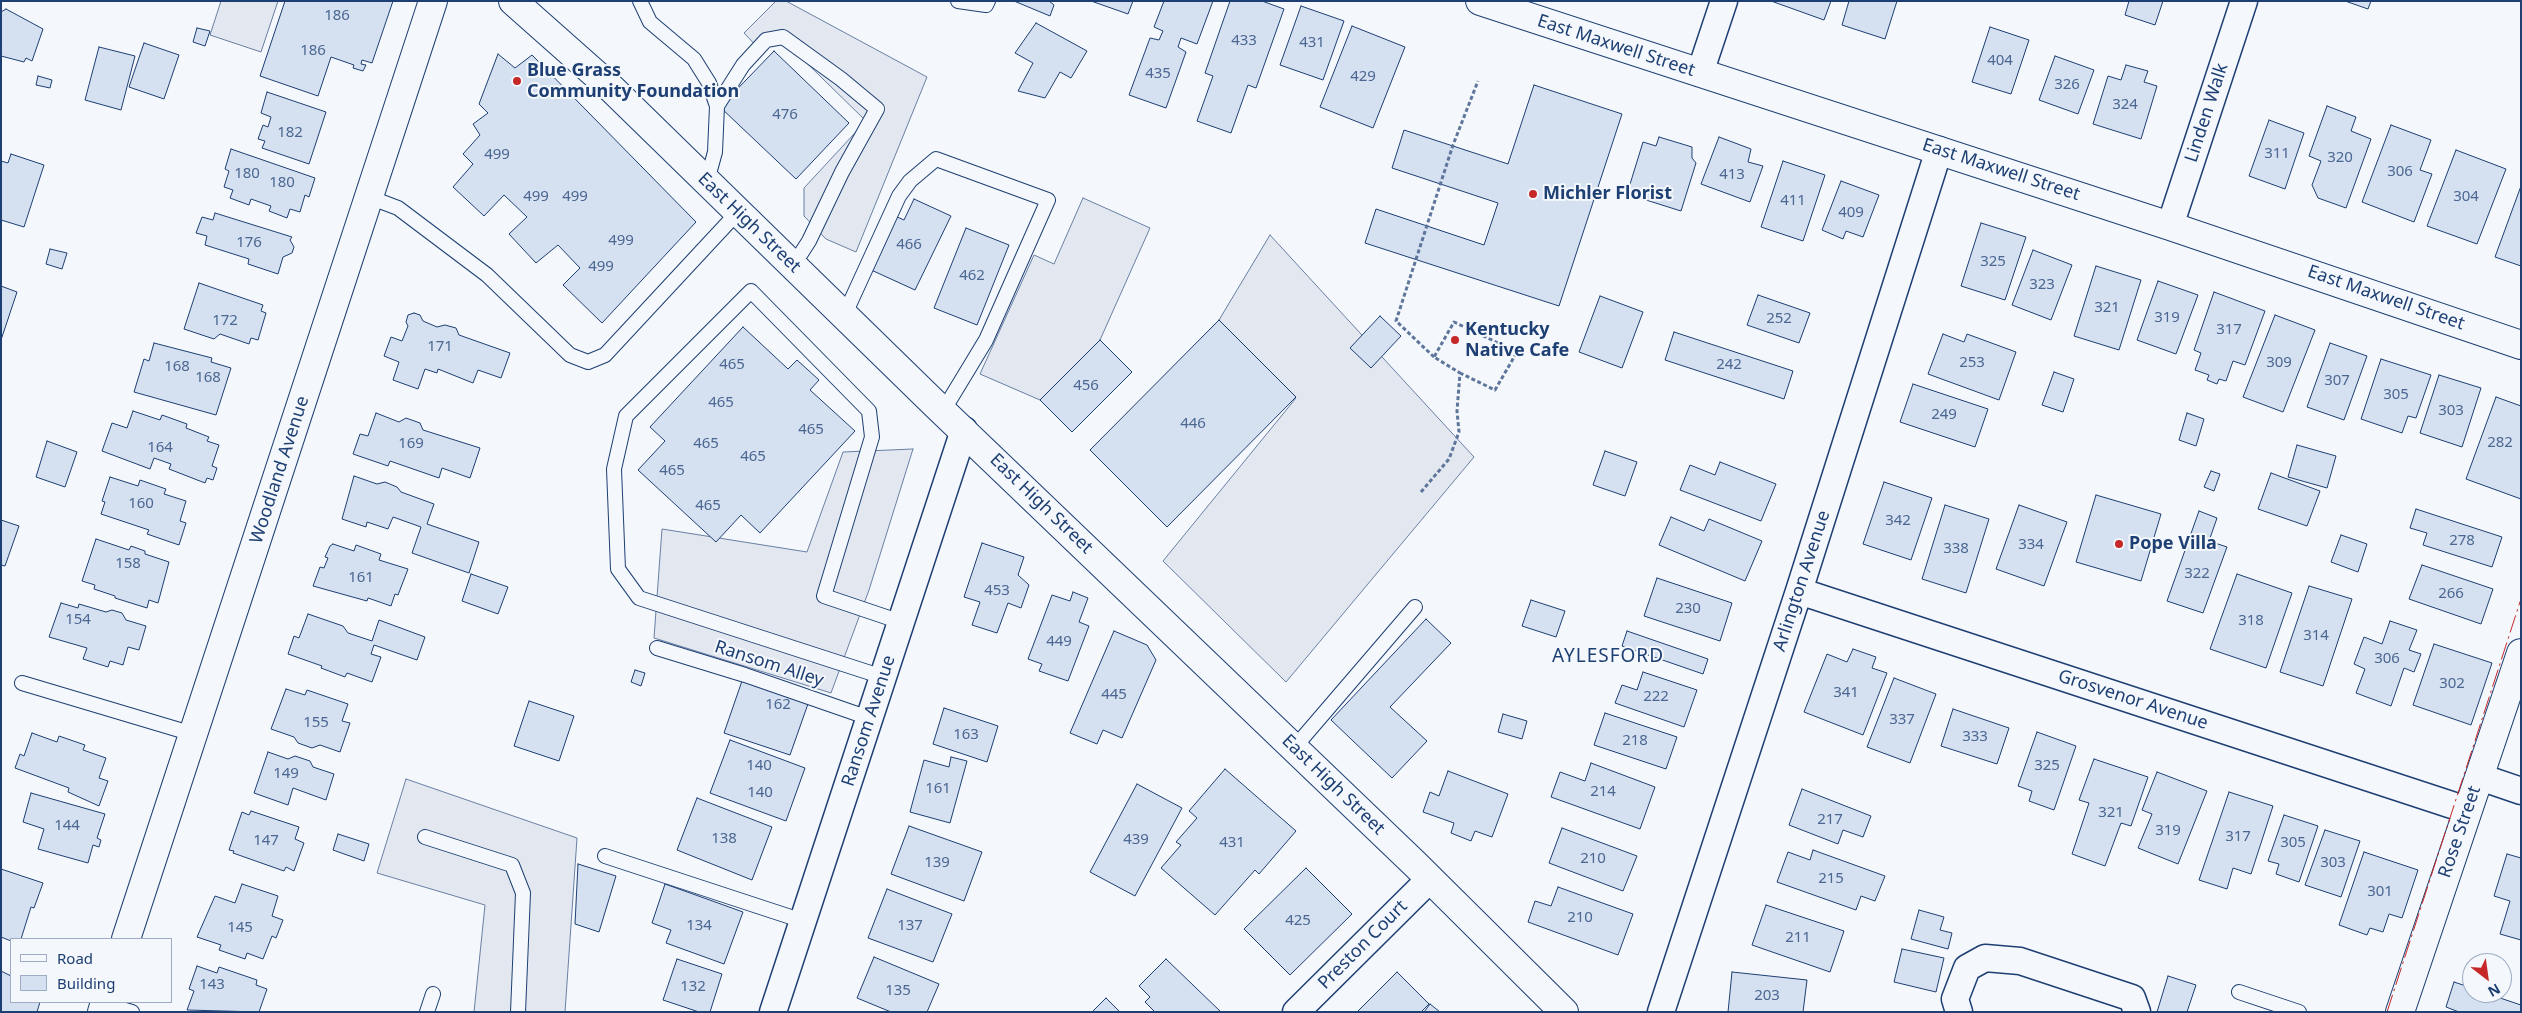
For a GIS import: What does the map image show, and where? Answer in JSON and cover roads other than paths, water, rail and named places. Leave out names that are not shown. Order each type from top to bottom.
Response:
[{"type":"main road","name":"Woodland Avenue","points":[[126,938],[433,1]]},
{"type":"main road","name":"East High Street","points":[[513,1],[610,87],[844,316],[1430,879],[1564,1012]]},
{"type":"main road","name":"East Maxwell Street","points":[[1480,1],[2170,226],[2521,345]]},
{"type":"main road","name":"Rose Street","points":[[2400,1012],[2521,653]]},
{"type":"street","points":[[1700,73],[1724,1]]},
{"type":"street","name":"Linden Walk","points":[[2170,226],[2244,1]]},
{"type":"street","name":"Arlington Avenue","points":[[1661,1012],[1799,591],[1939,150]]},
{"type":"street","name":"Ransom Avenue","points":[[773,1012],[964,430]]},
{"type":"street","name":"Grosvenor Avenue","points":[[1799,591],[2467,810]]},
{"type":"street","points":[[2480,777],[2521,790]]},
{"type":"street","name":"Preston Court","points":[[1296,1012],[1430,879]]},
{"type":"street","points":[[1959,1012],[1955,999],[1967,968],[1985,958],[2020,960],[2132,998],[2137,1012]]},
{"type":"lane","points":[[640,1],[650,22],[694,59],[709,83],[717,106],[715,152],[707,182]]},
{"type":"lane","points":[[958,1],[986,5],[988,1]]},
{"type":"lane","points":[[717,106],[743,65],[766,40],[783,37],[841,79],[877,110],[842,172],[809,241],[793,266]]},
{"type":"lane","points":[[844,316],[899,196],[910,182],[936,159],[1048,200],[986,340],[943,411]]},
{"type":"lane","points":[[369,197],[398,208],[480,269],[570,355],[588,362],[605,355],[738,212]]},
{"type":"lane","points":[[883,677],[639,598],[618,568],[614,469],[626,416],[751,291],[869,411],[872,437],[824,596],[901,622]]},
{"type":"lane","points":[[1294,748],[1415,607]]},
{"type":"lane","name":"Ransom Alley","points":[[656,648],[745,675],[869,718]]},
{"type":"lane","points":[[22,682],[193,734]]},
{"type":"lane","points":[[426,837],[512,865],[523,893],[518,1012]]},
{"type":"lane","points":[[605,856],[803,921]]},
{"type":"lane","points":[[2239,992],[2299,1012]]},
{"type":"lane","points":[[428,1012],[433,994]]},
{"type":"lane","points":[[104,1006],[132,1012]]},
{"type":"place","name":"Blue Grass Community Foundation","points":[[517,81]]},
{"type":"place","name":"Michler Florist","points":[[1533,194]]},
{"type":"place","name":"Kentucky Native Cafe","points":[[1455,340]]},
{"type":"place","name":"Pope Villa","points":[[2119,544]]},
{"type":"district","name":"AYLESFORD","points":[[1608,657]]}]
